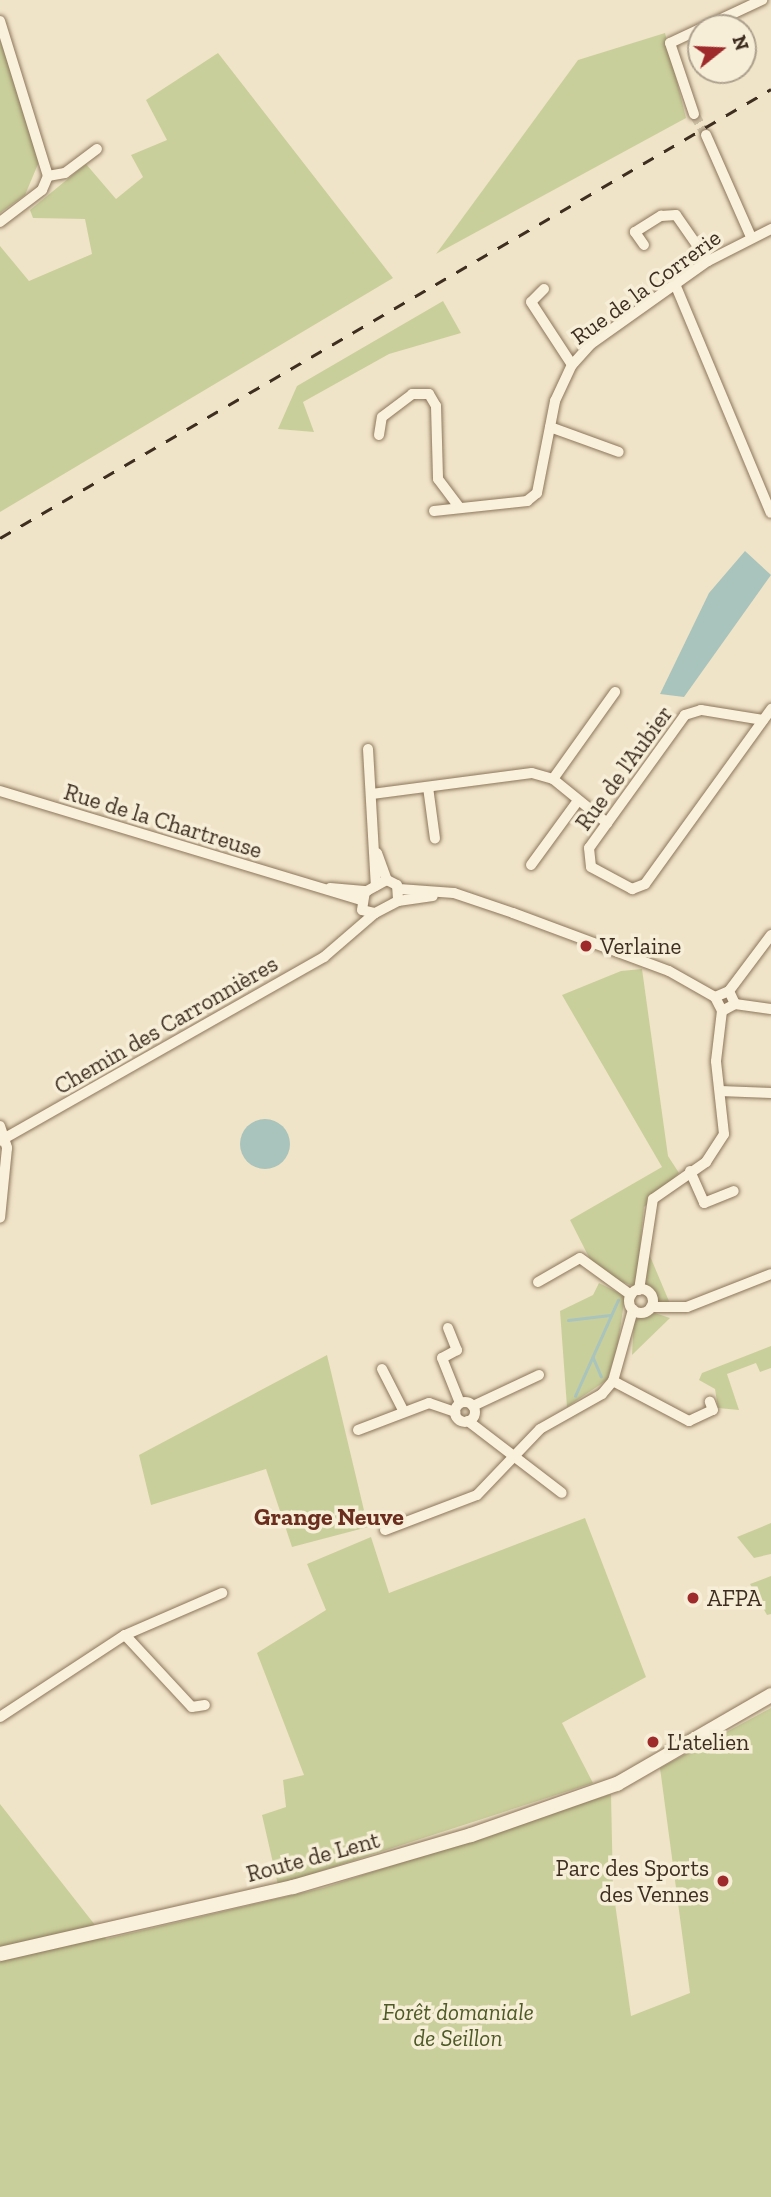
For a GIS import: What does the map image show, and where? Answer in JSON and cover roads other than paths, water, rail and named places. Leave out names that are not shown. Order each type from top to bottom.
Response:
[{"type":"street","points":[[694,114],[670,43],[762,0]]},
{"type":"street","points":[[0,21],[48,176],[42,190],[0,222]]},
{"type":"street","points":[[706,135],[751,237]]},
{"type":"street","points":[[48,176],[65,173],[97,149]]},
{"type":"street","points":[[644,245],[635,232],[661,216],[676,215],[708,261]]},
{"type":"street","name":"Rue de la Correrie","points":[[434,511],[527,501],[537,493],[550,427],[572,365],[708,261],[771,229]]},
{"type":"street","points":[[676,284],[771,513]]},
{"type":"street","points":[[544,289],[531,302],[572,365]]},
{"type":"street","points":[[379,435],[382,417],[412,394],[429,394],[436,406],[438,480],[460,508]]},
{"type":"street","points":[[550,427],[620,452]]},
{"type":"street","points":[[553,779],[615,692]]},
{"type":"street","name":"Rue de l'Aubier","points":[[763,720],[691,711],[589,848],[588,862],[639,888],[763,720],[771,709]]},
{"type":"street","points":[[368,749],[373,843],[368,892],[370,912],[398,901],[454,893]]},
{"type":"street","points":[[372,794],[532,773],[553,779],[607,823]]},
{"type":"street","points":[[428,787],[435,839]]},
{"type":"street","name":"Rue de la Chartreuse","points":[[0,791],[316,887],[368,892]]},
{"type":"street","points":[[531,865],[578,802]]},
{"type":"street","points":[[373,843],[387,880],[399,889],[454,893],[640,959],[715,997],[722,1011],[715,1038],[724,1134],[690,1171],[649,1208],[634,1310],[613,1381],[595,1399],[540,1429],[477,1495],[385,1530]]},
{"type":"street","points":[[368,892],[387,880]]},
{"type":"street","points":[[398,901],[399,889]]},
{"type":"street","name":"Chemin des Carronnières","points":[[3,1139],[349,940],[370,912]]},
{"type":"street","points":[[715,997],[729,991],[771,935]]},
{"type":"street","points":[[729,991],[735,1004]]},
{"type":"street","points":[[722,1011],[735,1004],[771,1009]]},
{"type":"street","points":[[720,1091],[771,1093]]},
{"type":"street","points":[[0,1126],[3,1139],[0,1219]]},
{"type":"street","points":[[690,1171],[704,1203],[734,1191]]},
{"type":"street","points":[[538,1282],[580,1258],[635,1292],[650,1294],[651,1307]]},
{"type":"street","points":[[634,1310],[651,1307],[673,1311],[771,1274]]},
{"type":"street","points":[[448,1328],[457,1350],[442,1358],[457,1407],[468,1421],[513,1458],[562,1493]]},
{"type":"street","points":[[382,1369],[404,1412]]},
{"type":"street","points":[[358,1430],[429,1403],[473,1406],[539,1375]]},
{"type":"street","points":[[613,1381],[689,1421],[713,1409],[710,1402]]},
{"type":"street","points":[[468,1421],[473,1406]]},
{"type":"street","points":[[0,1717],[125,1635],[222,1593]]},
{"type":"street","points":[[125,1635],[192,1707],[205,1705]]},
{"type":"street","name":"Route de Lent","points":[[0,1954],[349,1872],[631,1777],[771,1695]]},
{"type":"water","points":[[745,551],[771,575],[684,697],[660,694],[709,593]]},
{"type":"water","points":[[265,1119],[283,1126],[290,1144],[283,1162],[265,1169],[247,1162],[240,1144],[247,1126]]},
{"type":"waterway","points":[[575,1396],[618,1300]]},
{"type":"waterway","points":[[568,1320],[610,1315]]},
{"type":"waterway","points":[[593,1357],[601,1376]]},
{"type":"tunnel","points":[[694,114],[706,135]]},
{"type":"railway","points":[[0,538],[771,89]]},
{"type":"place","name":"Verlaine","points":[[586,946]]},
{"type":"place","name":"AFPA","points":[[693,1598]]},
{"type":"place","name":"L'atelien","points":[[653,1742]]},
{"type":"place","name":"Parc des Sports des Vennes","points":[[723,1881]]},
{"type":"district","name":"Grange Neuve","points":[[329,1517]]},
{"type":"park label","name":"Forêt domaniale de Seillon","points":[[458,2025]]}]
